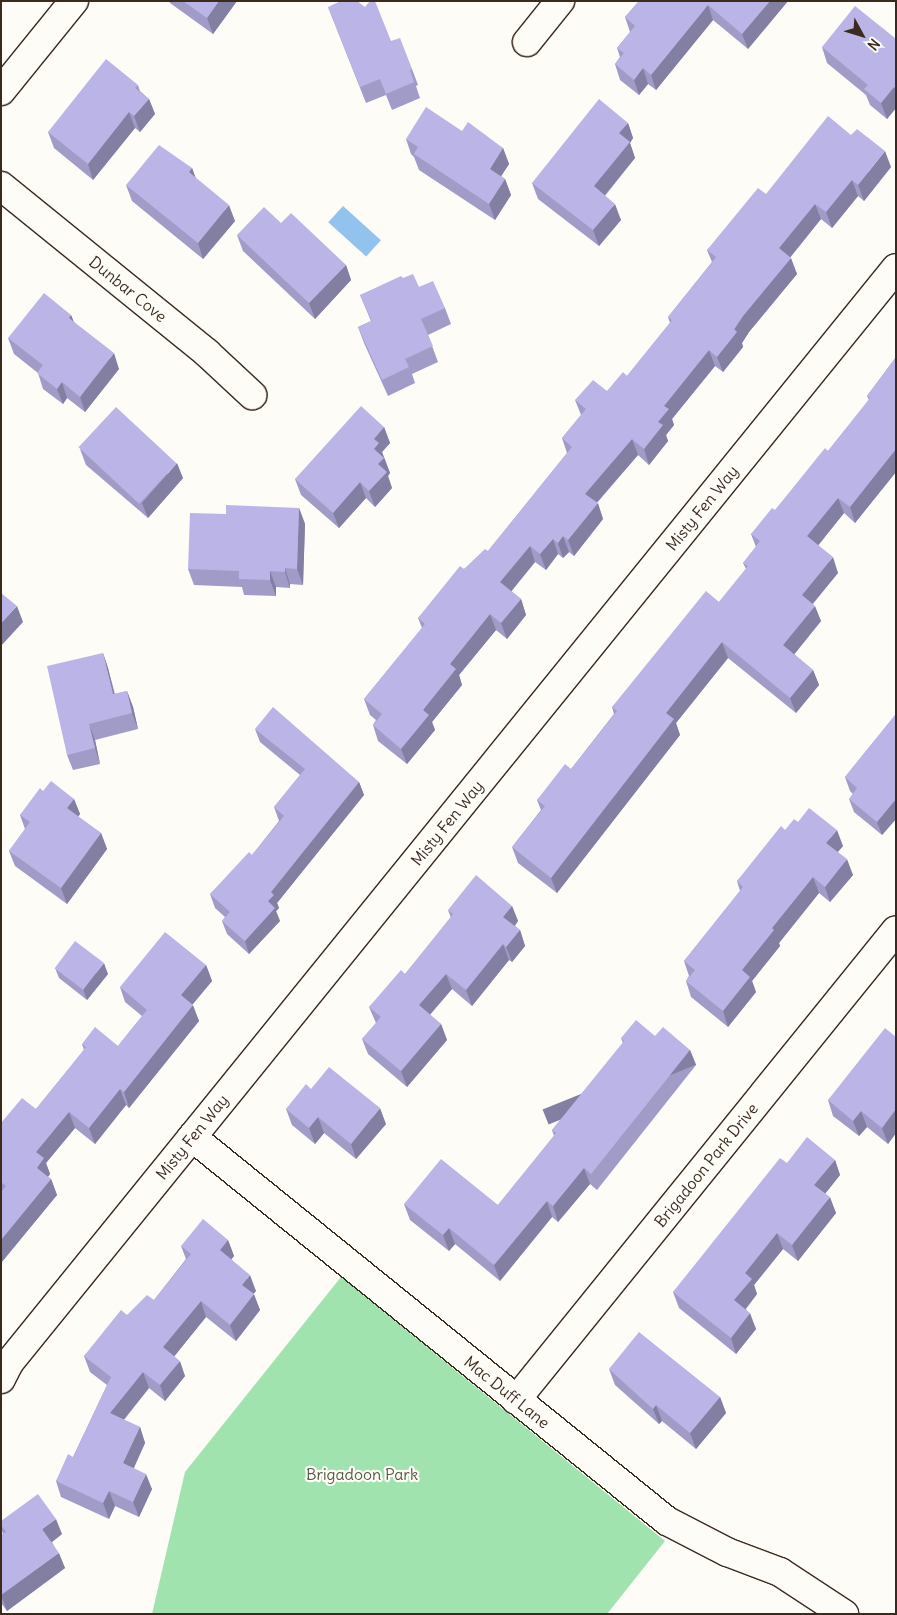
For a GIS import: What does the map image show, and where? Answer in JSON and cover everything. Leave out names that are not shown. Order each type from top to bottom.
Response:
[{"type":"street","points":[[1,91],[74,1]]},
{"type":"street","points":[[527,42],[560,1]]},
{"type":"street","name":"Dunbar Cove","points":[[1,186],[207,353],[252,395]]},
{"type":"street","name":"Misty Fen Way","points":[[1,1380],[9,1363],[896,268]]},
{"type":"street","name":"Brigadoon Park Drive","points":[[516,1400],[896,930]]},
{"type":"street","name":"Mac Duff Lane","points":[[192,1137],[667,1521],[727,1552],[780,1572],[844,1614]]},
{"type":"green space","name":"Brigadoon Park","points":[[341,1277],[665,1541],[607,1614],[152,1614],[185,1472]]},
{"type":"water","points":[[343,206],[381,240],[366,256],[328,222]]},
{"type":"building","points":[[183,1],[219,1],[207,18]]},
{"type":"building","points":[[341,1],[357,1],[365,7],[370,1],[375,1],[391,41],[400,38],[412,69],[410,70],[414,82],[386,94],[380,79],[360,87],[328,7]]},
{"type":"building","points":[[639,1],[770,1],[742,34],[708,5],[651,75],[643,68],[634,80],[615,64],[624,53],[617,48],[635,26],[625,17]]},
{"type":"building","points":[[855,6],[896,37],[896,88],[894,87],[881,103],[864,89],[868,85],[822,47]]},
{"type":"building","points":[[106,59],[138,85],[135,88],[149,99],[134,116],[129,112],[88,164],[48,132]]},
{"type":"building","points":[[599,99],[628,123],[619,133],[630,142],[594,186],[615,204],[593,230],[532,183]]},
{"type":"building","points":[[426,107],[462,131],[468,122],[503,148],[490,169],[505,179],[489,204],[414,154],[418,147],[406,139]]},
{"type":"building","points":[[828,116],[851,135],[857,129],[885,151],[858,185],[852,180],[826,212],[815,204],[779,248],[791,258],[743,316],[734,329],[737,332],[717,357],[709,350],[664,406],[669,409],[658,422],[663,425],[644,449],[632,439],[585,494],[598,503],[568,540],[563,536],[558,543],[553,539],[540,554],[530,546],[500,582],[521,599],[501,623],[490,614],[450,664],[456,669],[423,710],[429,715],[401,749],[373,725],[382,714],[364,699],[425,624],[418,618],[460,566],[464,569],[485,549],[488,551],[572,447],[562,438],[586,409],[575,400],[593,380],[607,391],[623,372],[627,376],[672,320],[668,317],[716,257],[707,250],[758,188],[766,194]]},
{"type":"building","points":[[159,145],[192,168],[189,172],[229,205],[198,243],[126,185]]},
{"type":"building","points":[[264,207],[281,223],[291,213],[346,265],[309,303],[237,235]]},
{"type":"building","points":[[413,274],[419,287],[433,281],[445,308],[421,319],[433,346],[405,359],[409,367],[382,380],[358,327],[372,321],[360,295],[401,276],[403,278]]},
{"type":"building","points":[[44,293],[71,315],[69,318],[114,353],[80,397],[62,382],[57,389],[37,373],[43,365],[8,338]]},
{"type":"building","points":[[896,357],[896,449],[850,507],[838,498],[807,536],[833,557],[802,595],[815,606],[783,645],[813,670],[790,698],[722,642],[666,713],[674,719],[551,878],[512,847],[545,806],[537,800],[565,764],[571,769],[617,711],[612,707],[706,591],[719,602],[748,566],[743,563],[760,541],[751,534],[772,508],[775,510],[825,448],[828,451],[870,398],[867,396]]},
{"type":"building","points":[[361,406],[384,427],[374,439],[379,443],[374,449],[384,458],[378,464],[387,472],[369,491],[360,482],[333,513],[295,479]]},
{"type":"building","points":[[116,407],[177,464],[139,504],[78,447]]},
{"type":"building","points":[[226,505],[299,508],[297,569],[285,568],[285,572],[270,571],[270,580],[239,579],[239,571],[188,569],[190,513],[226,514]]},
{"type":"building","points":[[1,593],[17,606],[1,623]]},
{"type":"building","points":[[103,653],[113,694],[127,691],[132,713],[89,724],[95,748],[67,755],[47,666]]},
{"type":"building","points":[[273,707],[359,782],[271,892],[274,895],[268,901],[275,908],[245,941],[222,921],[230,912],[210,894],[249,852],[252,855],[284,816],[274,807],[305,769],[255,729]]},
{"type":"building","points":[[896,714],[896,799],[877,822],[849,799],[857,788],[845,777]]},
{"type":"building","points":[[51,781],[74,799],[67,808],[101,833],[61,888],[9,851],[30,822],[20,815],[40,788],[43,791]]},
{"type":"building","points":[[809,808],[837,830],[826,843],[847,859],[825,887],[813,877],[772,928],[774,930],[742,970],[750,977],[723,1011],[686,981],[695,970],[684,961],[743,887],[737,881],[781,826],[785,830],[794,819],[798,822]]},
{"type":"building","points":[[476,875],[512,906],[503,917],[520,930],[506,947],[503,944],[466,990],[446,974],[419,1005],[441,1024],[401,1071],[362,1039],[381,1017],[369,1007],[401,970],[405,974],[453,914],[448,910]]},
{"type":"building","points":[[165,932],[206,965],[181,995],[193,1005],[124,1092],[120,1089],[89,1128],[69,1112],[36,1152],[44,1158],[37,1168],[51,1179],[1,1240],[1,1192],[6,1186],[1,1182],[1,1123],[22,1098],[36,1109],[86,1047],[82,1044],[95,1027],[118,1046],[147,1010],[120,987]]},
{"type":"building","points":[[75,941],[104,963],[83,990],[55,968]]},
{"type":"building","points":[[636,1020],[655,1036],[663,1027],[690,1050],[591,1174],[584,1168],[553,1206],[547,1201],[494,1265],[449,1228],[443,1235],[404,1204],[441,1159],[498,1205],[556,1133],[552,1130],[624,1041],[621,1038]]},
{"type":"building","points":[[885,1028],[896,1037],[896,1109],[882,1128],[861,1111],[853,1121],[828,1100]]},
{"type":"building","points":[[329,1067],[380,1108],[351,1144],[318,1117],[309,1128],[286,1109],[306,1084],[311,1089]]},
{"type":"building","points":[[807,1137],[835,1160],[814,1185],[830,1197],[792,1245],[777,1233],[745,1273],[752,1279],[734,1300],[750,1313],[731,1338],[673,1292],[780,1158],[787,1163]]},
{"type":"building","points":[[203,1219],[228,1240],[220,1250],[250,1275],[242,1285],[254,1294],[230,1325],[201,1301],[163,1347],[180,1361],[160,1385],[143,1372],[110,1413],[140,1427],[123,1463],[146,1474],[133,1502],[109,1491],[103,1503],[56,1481],[68,1454],[73,1457],[111,1377],[84,1356],[121,1310],[127,1315],[147,1295],[154,1300],[191,1254],[181,1246]]},
{"type":"building","points":[[639,1332],[720,1397],[690,1433],[656,1405],[653,1409],[609,1369]]},
{"type":"building","points":[[38,1494],[56,1519],[42,1529],[59,1553],[1,1595],[1,1535],[6,1532],[1,1525],[1,1521]]}]
